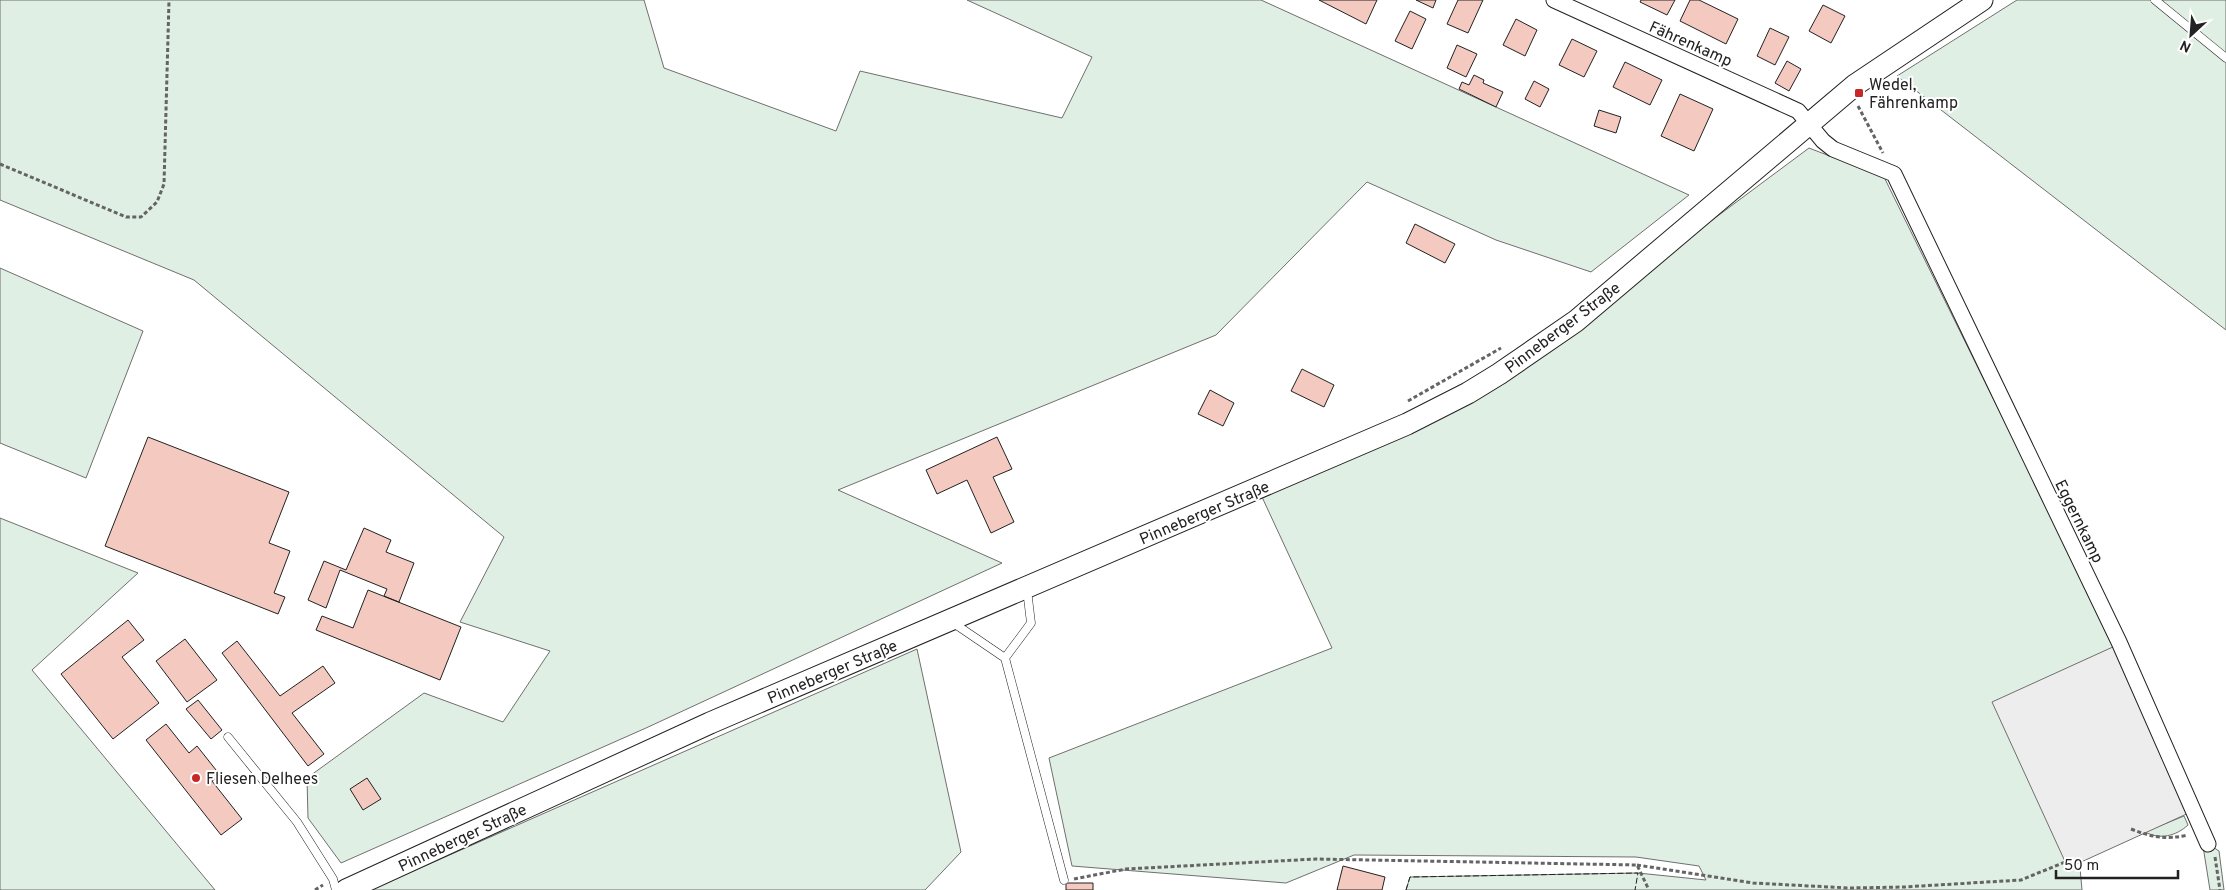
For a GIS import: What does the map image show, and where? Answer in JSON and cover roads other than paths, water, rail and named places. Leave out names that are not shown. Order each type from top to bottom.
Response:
[{"type":"main road","name":"Pinneberger Straße","points":[[346,890],[710,723],[1407,424],[1468,393],[1537,349],[1576,321],[1849,90],[1982,0]]},
{"type":"street","name":"Fährenkamp","points":[[1554,0],[1798,111],[1808,124]]},
{"type":"street","name":"Eggernkamp","points":[[1808,124],[1833,149],[1894,174],[2119,642],[2205,837]]},
{"type":"lane","points":[[2155,0],[2226,58]]},
{"type":"lane","points":[[1005,658],[1031,624],[1027,588]]},
{"type":"lane","points":[[949,620],[1005,658],[1064,880]]},
{"type":"lane","points":[[228,737],[297,822],[333,879],[336,890]]},
{"type":"place","name":"Wedel, Fährenkamp","points":[[1859,93]]},
{"type":"place","name":"Fliesen Delhees","points":[[196,778]]}]
